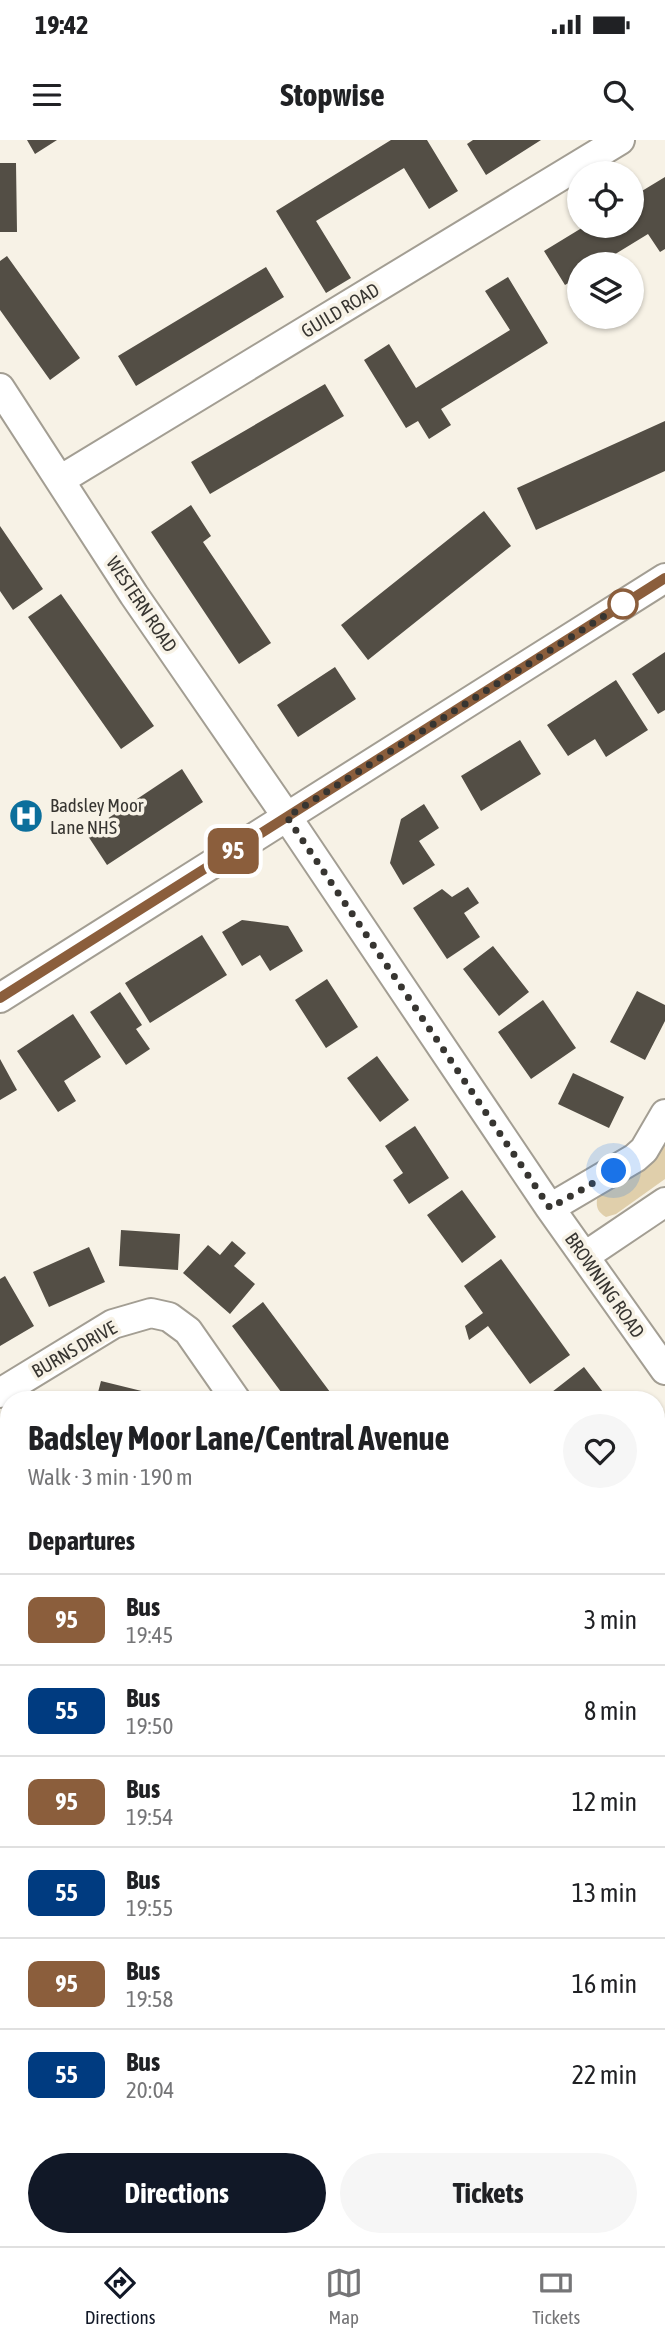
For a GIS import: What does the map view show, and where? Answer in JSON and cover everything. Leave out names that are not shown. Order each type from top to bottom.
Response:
[{"type":"street","name":"GUILD ROAD","points":[[60,480],[620,140]]},
{"type":"street","name":"WESTERN ROAD","points":[[0,388],[134,595],[287,817]]},
{"type":"street","points":[[0,998],[665,578]]},
{"type":"street","name":"BROWNING ROAD","points":[[287,817],[550,1208],[665,1370]]},
{"type":"street","points":[[550,1208],[635,1158],[644,1150],[665,1114]]},
{"type":"street","points":[[585,1256],[665,1202]]},
{"type":"street","name":"BURNS DRIVE","points":[[3,1391],[113,1324],[151,1313],[169,1317],[188,1331],[230,1391]]},
{"type":"shaded area","points":[[665,1145],[665,1179],[616,1214],[606,1217],[601,1213],[597,1207],[597,1199],[654,1157]]},
{"type":"building","points":[[27,140],[57,140],[35,154]]},
{"type":"building","points":[[391,140],[427,140],[458,191],[429,209],[404,168],[316,221],[351,278],[326,293],[276,211]]},
{"type":"building","points":[[473,140],[541,140],[486,175],[467,144]]},
{"type":"building","points":[[0,163],[16,163],[17,232],[0,232]]},
{"type":"building","points":[[665,177],[665,249],[660,252],[648,234],[644,236],[644,190]]},
{"type":"building","points":[[567,237],[641,238],[619,252],[567,252],[565,285],[544,251]]},
{"type":"building","points":[[7,256],[80,358],[50,380],[0,310],[0,261]]},
{"type":"building","points":[[266,267],[284,297],[136,386],[118,356]]},
{"type":"building","points":[[508,277],[548,343],[441,409],[451,425],[429,439],[418,421],[406,428],[364,360],[389,344],[416,388],[510,330],[485,291]]},
{"type":"building","points":[[325,384],[344,416],[210,494],[191,462]]},
{"type":"building","points":[[665,421],[665,471],[536,530],[517,488]]},
{"type":"building","points":[[191,505],[211,536],[203,542],[271,643],[239,664],[151,532]]},
{"type":"building","points":[[484,511],[511,546],[368,660],[341,625]]},
{"type":"building","points":[[0,526],[43,589],[13,610],[0,591]]},
{"type":"building","points":[[61,594],[154,726],[121,749],[28,617]]},
{"type":"building","points":[[665,652],[665,710],[658,714],[632,674]]},
{"type":"building","points":[[335,667],[356,699],[298,737],[277,705]]},
{"type":"building","points":[[616,680],[648,730],[606,757],[595,739],[568,756],[547,725]]},
{"type":"building","points":[[520,740],[541,774],[481,811],[461,776]]},
{"type":"building","points":[[182,769],[203,802],[107,865],[86,833]]},
{"type":"building","points":[[424,804],[439,828],[419,841],[435,865],[403,885],[390,863],[401,819]]},
{"type":"building","points":[[468,887],[479,903],[464,913],[480,937],[447,959],[413,908],[442,889],[452,897]]},
{"type":"building","points":[[242,920],[288,926],[303,951],[270,971],[260,955],[242,966],[222,932]]},
{"type":"building","points":[[202,935],[227,975],[150,1023],[125,983]]},
{"type":"building","points":[[493,946],[529,992],[499,1016],[463,969]]},
{"type":"building","points":[[327,979],[358,1027],[326,1048],[295,1000]]},
{"type":"building","points":[[637,991],[665,1005],[665,1021],[645,1060],[610,1042]]},
{"type":"building","points":[[120,992],[142,1025],[136,1029],[150,1049],[126,1065],[90,1012]]},
{"type":"building","points":[[543,1000],[576,1048],[531,1079],[498,1032]]},
{"type":"building","points":[[73,1014],[101,1057],[64,1081],[76,1101],[58,1112],[17,1051]]},
{"type":"building","points":[[377,1056],[409,1100],[380,1122],[347,1078]]},
{"type":"building","points":[[0,1059],[17,1090],[0,1100]]},
{"type":"building","points":[[573,1073],[624,1097],[609,1128],[558,1104]]},
{"type":"building","points":[[415,1126],[449,1178],[409,1204],[393,1180],[403,1173],[385,1146]]},
{"type":"building","points":[[462,1190],[496,1237],[462,1263],[427,1215]]},
{"type":"building","points":[[121,1230],[180,1234],[178,1270],[119,1266]]},
{"type":"building","points":[[232,1241],[246,1253],[234,1266],[255,1284],[230,1314],[183,1273],[208,1245],[220,1255]]},
{"type":"building","points":[[89,1247],[105,1282],[49,1307],[33,1272]]},
{"type":"building","points":[[501,1259],[570,1355],[530,1384],[488,1326],[469,1340],[465,1326],[483,1313],[464,1286]]},
{"type":"building","points":[[5,1276],[34,1326],[0,1346],[0,1279]]},
{"type":"building","points":[[263,1302],[329,1391],[280,1391],[232,1326]]},
{"type":"building","points":[[584,1367],[602,1391],[553,1391]]},
{"type":"building","points":[[101,1381],[142,1391],[98,1391]]},
{"type":"bus line","name":"95","points":[[0,998],[665,578]]},
{"type":"place","name":"Badsley Moor Lane NHS","points":[[26,816]]},
{"type":"route","points":[[614,1171],[550,1208],[287,817],[623,604]]}]
